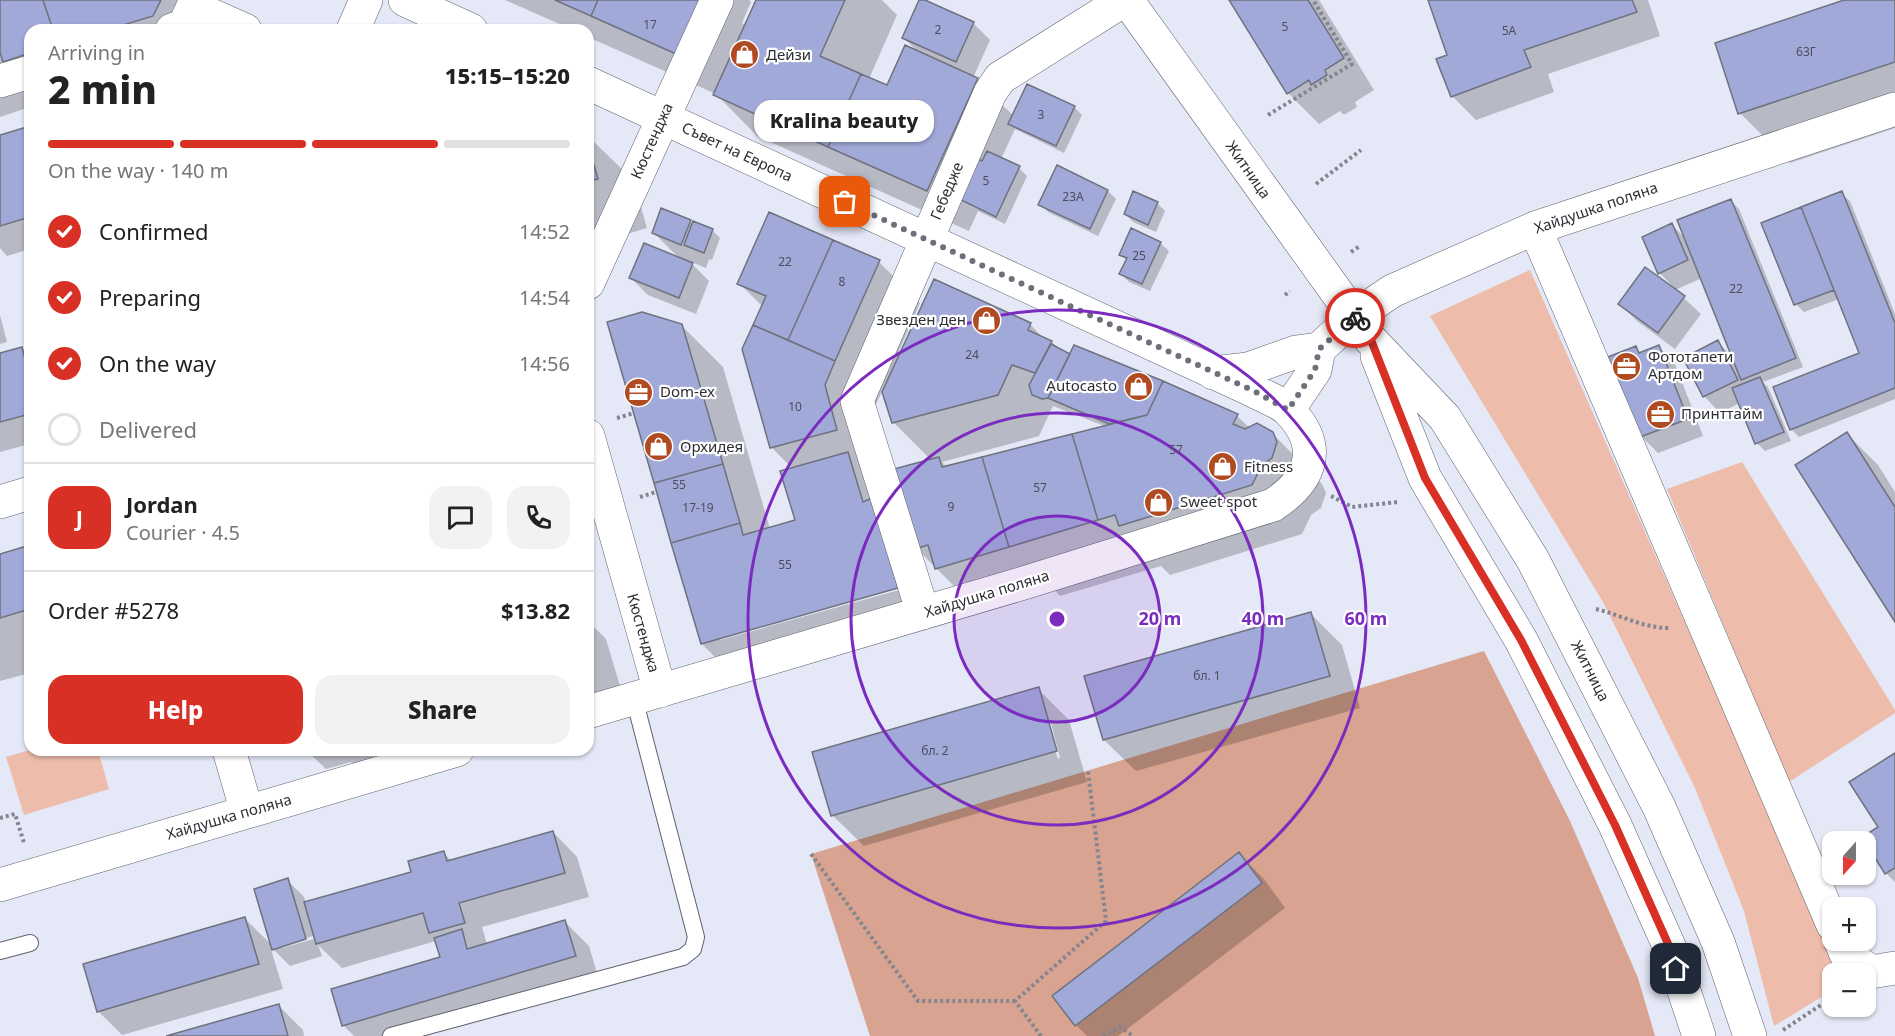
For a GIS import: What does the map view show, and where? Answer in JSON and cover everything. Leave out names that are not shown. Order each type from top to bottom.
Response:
[{"type":"street","points":[[356,24],[366,0]]},
{"type":"street","points":[[405,0],[458,24]]},
{"type":"street","name":"Кюстенджа","points":[[594,269],[717,0]]},
{"type":"street","name":"Гебедже","points":[[923,613],[857,401],[990,93],[1000,78],[1126,0]]},
{"type":"street","name":"Житница","points":[[1126,0],[1320,272],[1363,328],[1445,418],[1533,560],[1659,807],[1718,942],[1750,1036]]},
{"type":"street","points":[[187,12],[226,24]]},
{"type":"street","points":[[0,81],[24,74]]},
{"type":"street","name":"Съвет на Европа","points":[[594,86],[1213,373]]},
{"type":"street","name":"Хайдушка поляна","points":[[1319,349],[1363,328],[1392,291],[1535,228],[1895,109]]},
{"type":"street","points":[[1535,228],[1822,899]]},
{"type":"street","name":"Житница","points":[[1363,328],[1425,478],[1521,640],[1615,825],[1669,946],[1699,1036]]},
{"type":"street","points":[[1213,373],[1248,369],[1296,352],[1319,349],[1315,370],[1288,410]]},
{"type":"street","name":"Хайдушка поляна","points":[[594,710],[923,613],[1273,505],[1289,495],[1301,480],[1308,463],[1310,444],[1302,427],[1288,410],[1213,373]]},
{"type":"street","name":"Кюстенджа","points":[[594,462],[647,694]]},
{"type":"street","points":[[0,502],[24,495]]},
{"type":"street","points":[[231,756],[247,812]]},
{"type":"street","name":"Хайдушка поляна","points":[[0,885],[437,756]]},
{"type":"street","points":[[1845,951],[1871,972],[1895,968]]},
{"type":"lane","points":[[391,1036],[683,957],[693,949],[696,937],[647,694]]},
{"type":"lane","points":[[0,951],[30,943]]},
{"type":"path","points":[[1268,115],[1352,64],[1313,0]]},
{"type":"path","points":[[1316,183],[1361,150]]},
{"type":"path","points":[[1351,252],[1360,246]]},
{"type":"path","points":[[1285,295],[1290,291]]},
{"type":"path","points":[[1301,480],[1352,507],[1407,501]]},
{"type":"path","points":[[1590,607],[1620,614],[1651,627],[1705,625]]},
{"type":"path","points":[[811,854],[918,1001],[1015,1001],[1106,921],[1088,771]]},
{"type":"path","points":[[0,818],[15,814],[34,875]]},
{"type":"path","points":[[1015,1001],[1041,1036]]},
{"type":"path","points":[[1773,1036],[1822,1004]]},
{"type":"path","points":[[1103,1036],[1120,1027],[1133,1036]]},
{"type":"shaded area","points":[[1530,270],[1822,934],[1822,951],[1829,951],[1835,963],[1822,963],[1822,997],[1774,1026],[1744,911],[1695,788],[1603,602],[1430,316]]},
{"type":"shaded area","points":[[1742,462],[1895,710],[1895,713],[1789,782],[1667,489]]},
{"type":"shaded area","points":[[1484,651],[1570,821],[1638,978],[1655,1036],[870,1036],[811,854]]},
{"type":"shaded area","points":[[24,752],[24,756],[100,756],[109,789],[24,815],[6,757]]},
{"type":"building","points":[[0,0],[43,0],[51,24],[24,24],[24,55],[3,62],[0,52]]},
{"type":"building","points":[[43,0],[161,0],[153,16],[127,24],[51,24]]},
{"type":"building","points":[[555,0],[598,0],[591,16]]},
{"type":"building","points":[[598,0],[701,0],[676,54],[591,16]]},
{"type":"building","points":[[756,0],[845,0],[820,56],[861,74],[828,147],[713,95]]},
{"type":"building","points":[[919,0],[925,0],[974,22],[956,62],[902,38]]},
{"type":"building","points":[[1229,0],[1308,0],[1344,58],[1325,70],[1327,75],[1311,85],[1309,80],[1287,94]]},
{"type":"building","points":[[1428,0],[1632,0],[1637,12],[1524,50],[1531,67],[1451,97],[1436,59],[1447,55]]},
{"type":"building","points":[[1844,0],[1895,0],[1895,62],[1738,114],[1715,43]]},
{"type":"building","points":[[905,45],[978,78],[927,191],[828,147],[861,74],[887,85]]},
{"type":"building","points":[[1027,84],[1075,106],[1056,146],[1008,124]]},
{"type":"building","points":[[24,128],[24,219],[0,226],[0,135]]},
{"type":"building","points":[[987,151],[1020,166],[996,217],[951,195],[970,155],[982,161]]},
{"type":"building","points":[[594,165],[598,179],[594,180]]},
{"type":"building","points":[[1057,165],[1108,190],[1090,229],[1038,205]]},
{"type":"building","points":[[1133,191],[1158,202],[1148,225],[1124,214]]},
{"type":"building","points":[[1842,191],[1895,323],[1895,388],[1790,430],[1773,387],[1859,353],[1801,207]]},
{"type":"building","points":[[1731,199],[1796,358],[1741,380],[1677,220]]},
{"type":"building","points":[[1801,207],[1834,290],[1794,305],[1761,223]]},
{"type":"building","points":[[661,208],[691,220],[681,245],[652,233]]},
{"type":"building","points":[[769,212],[833,240],[788,340],[753,325],[766,296],[737,284]]},
{"type":"building","points":[[693,221],[713,229],[704,253],[684,245]]},
{"type":"building","points":[[1672,223],[1688,260],[1658,274],[1642,237]]},
{"type":"building","points":[[1131,228],[1161,242],[1142,284],[1119,274],[1127,258],[1119,255]]},
{"type":"building","points":[[833,240],[880,260],[835,361],[788,340]]},
{"type":"building","points":[[644,243],[693,263],[679,298],[629,278]]},
{"type":"building","points":[[1645,267],[1685,296],[1658,333],[1618,304]]},
{"type":"building","points":[[934,279],[1031,323],[1028,330],[1052,341],[1035,373],[1012,365],[998,395],[892,423],[882,392]]},
{"type":"building","points":[[642,312],[682,324],[723,464],[654,483],[607,322]]},
{"type":"building","points":[[753,325],[835,361],[825,385],[837,430],[770,448],[742,349]]},
{"type":"building","points":[[1718,340],[1738,380],[1703,397],[1683,358]]},
{"type":"building","points":[[1051,344],[1070,354],[1048,398],[1042,399],[1032,395],[1029,385]]},
{"type":"building","points":[[1074,345],[1163,381],[1147,415],[1109,424],[1048,398]]},
{"type":"building","points":[[1659,345],[1688,419],[1640,437],[1608,357],[1636,346],[1639,353]]},
{"type":"building","points":[[22,347],[24,416],[0,422],[0,353]]},
{"type":"building","points":[[1760,377],[1784,432],[1755,444],[1732,388]]},
{"type":"building","points":[[1163,381],[1238,414],[1233,424],[1245,429],[1257,423],[1273,432],[1277,442],[1272,458],[1262,465],[1252,485],[1119,526],[1115,515],[1098,520],[1072,434],[1147,415]]},
{"type":"building","points":[[1847,432],[1895,507],[1895,622],[1795,465]]},
{"type":"building","points":[[1072,434],[1098,520],[1009,547],[982,457]]},
{"type":"building","points":[[848,452],[863,502],[872,498],[898,588],[701,644],[671,543],[740,523],[743,535],[795,520],[780,471]]},
{"type":"building","points":[[939,457],[942,467],[982,457],[1009,547],[935,569],[928,545],[915,549],[894,469]]},
{"type":"building","points":[[723,464],[740,523],[671,543],[654,483]]},
{"type":"building","points":[[24,547],[24,611],[0,618],[0,554]]},
{"type":"building","points":[[1311,612],[1330,676],[1103,740],[1084,676]]},
{"type":"building","points":[[1039,687],[1057,751],[831,816],[812,752]]},
{"type":"building","points":[[1895,753],[1895,868],[1885,874],[1876,860],[1876,831],[1872,831],[1878,827],[1849,782]]},
{"type":"building","points":[[553,831],[565,873],[459,903],[465,923],[429,933],[423,913],[316,944],[304,902],[411,872],[408,861],[444,851],[447,861]]},
{"type":"building","points":[[1239,852],[1262,883],[1075,1026],[1052,996]]},
{"type":"building","points":[[288,878],[306,939],[272,950],[254,889]]},
{"type":"building","points":[[245,917],[259,964],[97,1012],[83,964]]},
{"type":"building","points":[[565,920],[576,956],[342,1026],[331,989],[440,957],[434,938],[462,929],[467,949]]},
{"type":"building","points":[[279,1004],[288,1036],[166,1036]]},
{"type":"way so far","points":[[845,202],[1252,390],[1288,410],[1315,370],[1319,349],[1355,318]]},
{"type":"place","name":"Дейзи","points":[[745,55]]},
{"type":"place","name":"Kralina beauty","points":[[845,202]]},
{"type":"place","name":"Звезден ден","points":[[987,320]]},
{"type":"place","name":"Фототапети Артдом","points":[[1627,366]]},
{"type":"place","name":"Autocasto","points":[[1138,386]]},
{"type":"place","name":"Dom-ex","points":[[639,392]]},
{"type":"place","name":"Принттайм","points":[[1660,414]]},
{"type":"place","name":"Орхидея","points":[[659,447]]},
{"type":"place","name":"Fitness","points":[[1223,467]]},
{"type":"place","name":"Sweet spot","points":[[1159,502]]},
{"type":"route","points":[[1355,318],[1371,340],[1425,478],[1521,640],[1615,825],[1669,946],[1676,969]]}]
